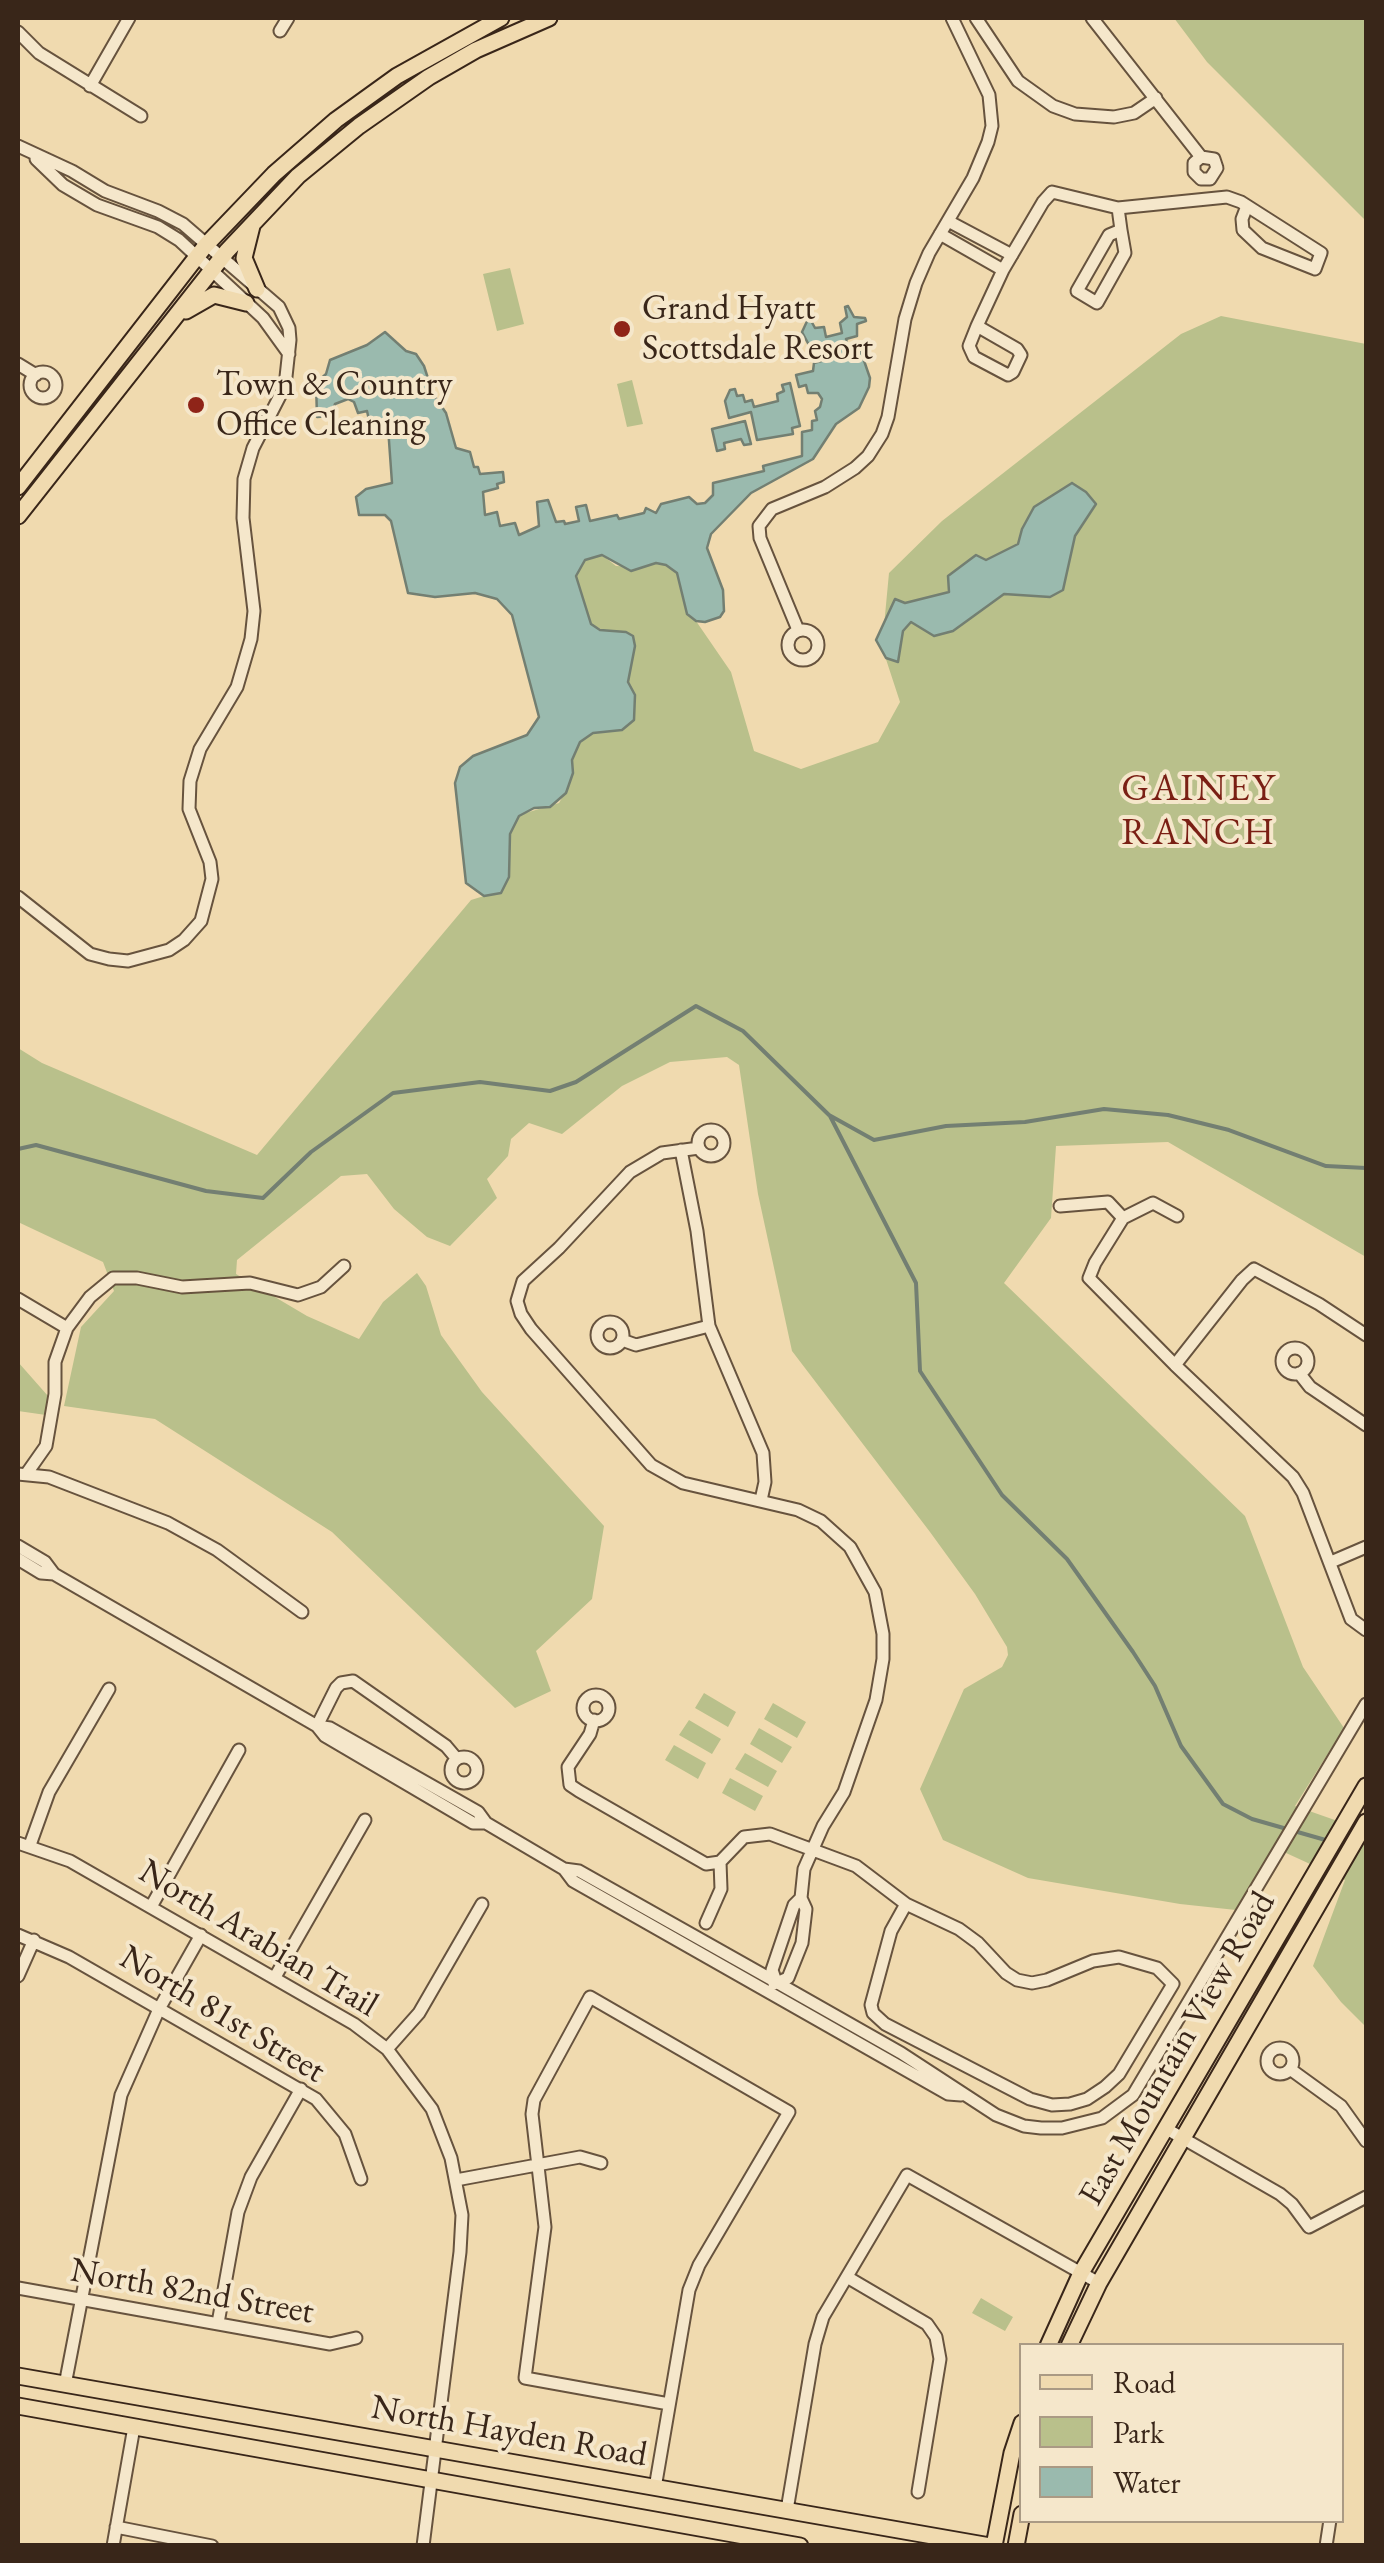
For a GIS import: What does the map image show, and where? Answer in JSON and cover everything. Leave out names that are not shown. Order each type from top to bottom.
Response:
[{"type":"main road","points":[[18,487],[202,251],[274,174],[336,120],[397,76],[480,20],[500,18]]},
{"type":"main road","points":[[18,516],[216,265],[256,218],[312,164],[429,77],[491,43],[549,18]]},
{"type":"main road","points":[[256,218],[244,258],[257,288]]},
{"type":"main road","points":[[170,322],[214,295],[246,302]]},
{"type":"main road","name":"East Mountain View Road","points":[[1049,2343],[1081,2273],[1366,1786]]},
{"type":"main road","name":"East Mountain View Road","points":[[1070,2343],[1099,2283],[1366,1823]]},
{"type":"main road","name":"North Hayden Road","points":[[18,2376],[992,2546]]},
{"type":"main road","name":"North Hayden Road","points":[[18,2406],[800,2546]]},
{"type":"main road","points":[[992,2546],[1019,2432]]},
{"type":"street","points":[[90,86],[130,18]]},
{"type":"street","points":[[280,31],[288,18]]},
{"type":"street","points":[[944,18],[966,47]]},
{"type":"street","points":[[798,630],[760,538],[759,526],[772,509],[825,488],[868,456],[888,417],[912,293],[982,160],[992,126],[989,95],[952,18]]},
{"type":"street","points":[[976,18],[1018,82],[1054,106],[1075,114],[1114,117],[1134,113],[1156,98]]},
{"type":"street","points":[[1092,18],[1201,157]]},
{"type":"street","points":[[480,20],[491,43]]},
{"type":"street","points":[[18,32],[39,54],[141,116]]},
{"type":"street","points":[[18,146],[118,197],[172,217],[263,318],[288,354]]},
{"type":"street","points":[[32,154],[63,185],[110,212],[158,226],[202,251]]},
{"type":"street","points":[[977,326],[1018,349],[1021,355],[1013,372],[1008,375],[974,357],[968,346],[977,326],[1004,270],[1012,255],[1052,192],[1118,208],[1226,198],[1247,206],[1321,253],[1315,268],[1262,248],[1243,230],[1247,206]]},
{"type":"street","points":[[110,212],[118,197]]},
{"type":"street","points":[[144,222],[148,208]]},
{"type":"street","points":[[1118,208],[1125,254],[1097,303],[1076,291],[1108,235],[1120,230]]},
{"type":"street","points":[[948,221],[1012,255]]},
{"type":"street","points":[[940,234],[1004,270]]},
{"type":"street","points":[[18,897],[90,954],[128,961],[169,950],[193,931],[209,901],[210,862],[190,808],[190,781],[200,749],[245,666],[254,610],[243,518],[244,479],[253,448],[285,386],[290,340],[285,317],[257,288],[216,265]]},
{"type":"street","points":[[18,364],[36,375]]},
{"type":"street","points":[[698,1148],[648,1159],[630,1172],[524,1281],[517,1301],[531,1329],[651,1465],[683,1483],[798,1510],[820,1521],[850,1546],[875,1592],[883,1659],[876,1700],[844,1792],[804,1868],[801,1898],[806,1909],[802,1943],[788,1978],[773,1987]]},
{"type":"street","points":[[681,1150],[698,1230],[708,1326],[763,1453],[765,1482],[761,1500]]},
{"type":"street","points":[[1060,1206],[1108,1202],[1122,1218]]},
{"type":"street","points":[[1176,1216],[1153,1203],[1122,1218],[1089,1278],[1293,1477],[1303,1493],[1351,1618],[1366,1630]]},
{"type":"street","points":[[21,1476],[46,1446],[56,1362],[67,1328],[90,1297],[113,1278],[138,1278],[182,1287],[250,1283],[298,1295],[321,1287],[344,1266]]},
{"type":"street","points":[[1175,1365],[1254,1269],[1319,1304],[1366,1336]]},
{"type":"street","points":[[18,1299],[67,1328]]},
{"type":"street","points":[[622,1340],[636,1345],[708,1326]]},
{"type":"street","points":[[1299,1373],[1310,1387],[1366,1425]]},
{"type":"street","points":[[21,1476],[49,1477],[193,1535],[302,1612]]},
{"type":"street","points":[[18,1546],[44,1562],[54,1574],[317,1726],[330,1728],[392,1769],[478,1812],[486,1824],[564,1869],[573,1881],[773,1987],[948,2094],[960,2095],[1009,2121],[1041,2128],[1071,2126],[1113,2111],[1133,2095],[1366,1704]]},
{"type":"street","points":[[1331,1562],[1366,1547]]},
{"type":"street","points":[[18,1560],[41,1573],[54,1574]]},
{"type":"street","points":[[317,1726],[336,1688],[353,1681],[446,1746],[457,1759]]},
{"type":"street","points":[[24,1844],[109,1689]]},
{"type":"street","points":[[594,1720],[590,1734],[568,1766],[570,1785],[706,1864],[720,1862],[744,1837],[770,1834],[856,1866],[906,1904],[978,1942],[1017,1980],[1047,1980],[1093,1960],[1119,1957],[1157,1968],[1173,1984],[1120,2074],[1105,2088],[1070,2104],[1040,2103],[885,2024],[873,2012],[871,2004],[891,1931],[906,1904]]},
{"type":"street","points":[[152,1906],[239,1750]]},
{"type":"street","points":[[275,1977],[365,1820]]},
{"type":"street","name":"North Arabian Trail","points":[[24,1844],[70,1862],[152,1906],[340,2014],[387,2049],[432,2110],[456,2180],[462,2215],[423,2546]]},
{"type":"street","points":[[706,1923],[721,1889],[720,1862]]},
{"type":"street","points":[[773,1987],[772,1970],[786,1940],[794,1906],[801,1898]]},
{"type":"street","points":[[387,2049],[418,2013],[482,1904]]},
{"type":"street","name":"North 81st Street","points":[[18,1935],[34,1940],[301,2088],[345,2134],[361,2179]]},
{"type":"street","points":[[65,2385],[117,2109],[130,2069],[201,1935]]},
{"type":"street","points":[[18,1976],[34,1940]]},
{"type":"street","points":[[655,2488],[670,2404],[689,2290],[789,2112],[590,1997],[534,2100],[532,2114],[545,2227],[525,2378],[670,2404]]},
{"type":"street","points":[[1290,2068],[1341,2106],[1366,2141]]},
{"type":"street","points":[[218,2324],[238,2212],[251,2177],[301,2088]]},
{"type":"street","points":[[1166,2128],[1280,2194],[1309,2227],[1366,2197]]},
{"type":"street","points":[[456,2180],[580,2158],[601,2163]]},
{"type":"street","points":[[787,2510],[823,2317],[907,2175],[1099,2283]]},
{"type":"street","points":[[847,2277],[926,2324],[936,2337],[940,2359],[918,2492]]},
{"type":"street","name":"North 82nd Street","points":[[18,2288],[330,2344],[356,2338]]},
{"type":"street","points":[[113,2546],[134,2427]]},
{"type":"street","points":[[116,2527],[212,2546]]},
{"type":"green space","points":[[1174,18],[1366,18],[1366,221],[1207,62]]},
{"type":"green space","points":[[510,268],[524,324],[497,331],[483,274]]},
{"type":"green space","points":[[1221,316],[1366,344],[1366,1257],[1168,1142],[1056,1146],[1051,1218],[1004,1283],[1245,1516],[1303,1667],[1344,1728],[1295,1806],[1366,1831],[1366,2027],[1313,1966],[1345,1880],[1273,1847],[1236,1910],[1028,1878],[943,1840],[920,1789],[964,1689],[1002,1667],[1007,1647],[930,1532],[792,1351],[758,1194],[739,1065],[727,1057],[670,1062],[622,1086],[562,1134],[529,1123],[511,1139],[508,1156],[487,1179],[497,1198],[450,1246],[427,1237],[394,1209],[367,1174],[341,1176],[237,1260],[236,1274],[307,1316],[359,1339],[383,1302],[417,1273],[426,1286],[441,1335],[482,1392],[604,1526],[592,1599],[536,1651],[551,1691],[515,1708],[332,1532],[155,1419],[64,1406],[81,1327],[114,1291],[103,1262],[18,1222],[18,1048],[42,1063],[257,1155],[471,900],[484,896],[509,877],[510,834],[519,815],[559,803],[570,784],[572,760],[580,742],[593,733],[622,730],[635,695],[628,682],[635,646],[591,624],[577,588],[576,575],[585,560],[602,555],[616,566],[656,563],[677,573],[687,614],[731,672],[754,751],[801,769],[878,742],[900,702],[882,647],[889,573],[942,521],[1181,334]]},
{"type":"green space","points":[[632,380],[643,424],[627,427],[617,384]]},
{"type":"green space","points":[[18,1362],[48,1396],[46,1415],[18,1411]]},
{"type":"green space","points":[[704,1693],[736,1712],[728,1727],[695,1708]]},
{"type":"green space","points":[[773,1703],[806,1722],[797,1738],[764,1719]]},
{"type":"green space","points":[[689,1720],[721,1739],[712,1754],[679,1735]]},
{"type":"green space","points":[[759,1728],[792,1747],[782,1763],[750,1744]]},
{"type":"green space","points":[[674,1745],[706,1763],[698,1779],[665,1760]]},
{"type":"green space","points":[[745,1753],[777,1771],[768,1787],[735,1769]]},
{"type":"green space","points":[[730,1778],[763,1796],[755,1811],[722,1793]]},
{"type":"green space","points":[[981,2298],[1013,2317],[1005,2331],[972,2313]]},
{"type":"water","points":[[848,306],[854,317],[866,321],[857,324],[857,336],[846,339],[850,355],[861,352],[869,387],[859,408],[836,424],[813,459],[751,493],[711,534],[707,548],[723,590],[724,611],[720,617],[705,622],[687,614],[677,573],[666,565],[656,563],[631,571],[602,555],[585,560],[576,576],[591,624],[600,630],[633,636],[635,646],[628,682],[635,695],[634,720],[622,730],[593,733],[580,742],[566,793],[550,807],[534,808],[519,816],[510,834],[509,877],[501,893],[484,896],[466,883],[455,783],[460,767],[473,756],[527,735],[539,717],[512,615],[497,599],[475,593],[435,597],[408,593],[391,521],[385,515],[359,515],[356,497],[366,489],[392,483],[388,427],[381,428],[379,419],[369,420],[367,411],[358,413],[354,402],[348,399],[335,404],[331,416],[317,417],[316,383],[326,374],[330,360],[367,345],[385,332],[406,351],[416,354],[446,413],[456,448],[470,452],[480,474],[503,472],[504,482],[497,484],[498,488],[483,492],[485,515],[497,512],[500,526],[515,523],[519,535],[539,526],[537,502],[548,500],[556,522],[565,524],[579,521],[576,507],[586,505],[590,521],[617,515],[619,519],[644,513],[646,508],[656,513],[661,504],[689,497],[697,504],[705,503],[713,495],[713,483],[764,471],[763,466],[802,456],[802,432],[812,430],[822,399],[818,393],[808,393],[806,385],[799,387],[796,375],[813,371],[814,363],[825,360],[822,344],[810,347],[802,332],[809,317],[815,328],[824,327],[826,337],[842,333],[840,323],[847,317]]},
{"type":"water","points":[[790,383],[800,426],[792,428],[793,434],[757,440],[751,412],[729,418],[725,401],[730,390],[735,389],[737,396],[743,395],[745,402],[752,400],[754,407],[778,401],[777,394],[784,391],[782,385]]},
{"type":"water","points":[[745,421],[751,444],[744,445],[741,439],[724,443],[725,449],[717,451],[712,429]]},
{"type":"water","points":[[1072,483],[1096,504],[1075,536],[1063,590],[1050,597],[1004,594],[953,631],[934,636],[911,622],[903,631],[898,662],[886,658],[876,640],[895,599],[905,603],[949,592],[948,576],[976,555],[986,560],[1018,544],[1034,507]]},
{"type":"waterway","points":[[18,1149],[36,1145],[206,1191],[263,1198],[311,1152],[393,1093],[480,1082],[550,1091],[576,1082],[696,1006],[743,1031],[829,1115],[874,1140],[946,1126],[1025,1122],[1104,1109],[1168,1115],[1229,1130],[1326,1166],[1366,1168]]},
{"type":"waterway","points":[[830,1116],[916,1283],[920,1371],[1002,1495],[1067,1559],[1155,1686],[1181,1746],[1223,1804],[1252,1819],[1329,1841]]},
{"type":"place","name":"Grand Hyatt Scottsdale Resort","points":[[622,329]]},
{"type":"place","name":"Town & Country Office Cleaning","points":[[196,405]]},
{"type":"district","name":"GAINEY RANCH","points":[[1199,812]]}]
